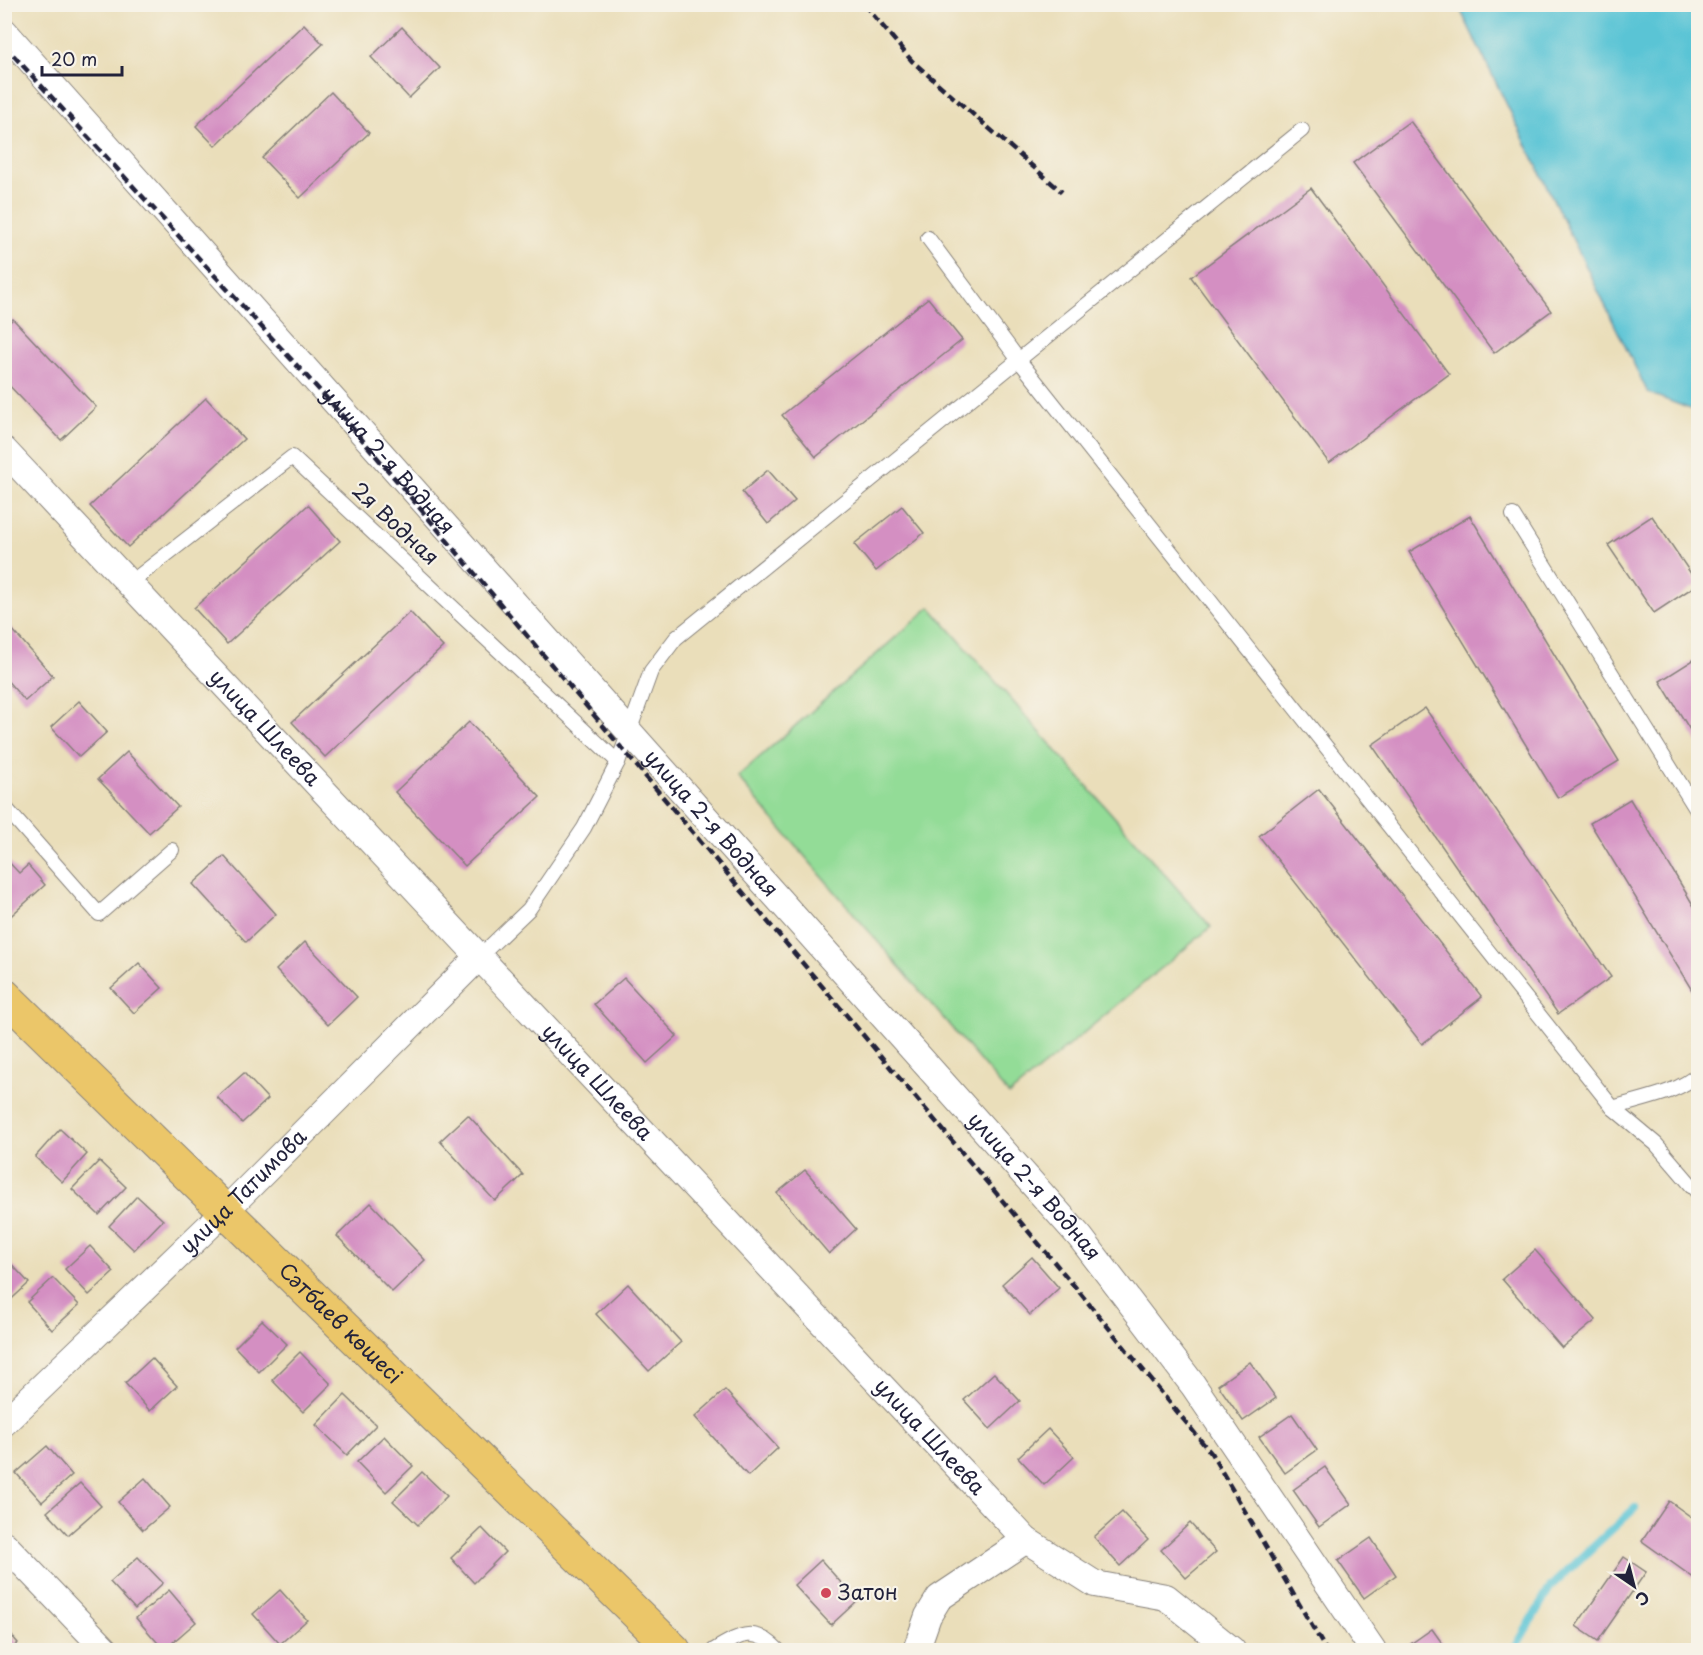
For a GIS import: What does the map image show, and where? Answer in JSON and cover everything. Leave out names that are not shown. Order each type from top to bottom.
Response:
[{"type":"main road","name":"Сәтбаев көшесі","points":[[4,995],[674,1650]]},
{"type":"street","name":"улица 2-я Водная","points":[[4,31],[1080,1237],[1193,1385],[1373,1650]]},
{"type":"street","name":"улица Шлеева","points":[[4,450],[1026,1540],[1095,1584],[1166,1597],[1232,1650]]},
{"type":"street","name":"улица Татимова","points":[[4,1423],[226,1210],[480,956]]},
{"type":"street","points":[[916,1650],[928,1616],[939,1598],[1026,1540]]},
{"type":"street","points":[[4,1544],[106,1650]]},
{"type":"lane","points":[[480,956],[529,909],[584,828],[618,762],[651,671],[676,638],[1302,130]]},
{"type":"lane","points":[[928,238],[1018,359],[1613,1108],[1656,1144],[1698,1193]]},
{"type":"lane","name":"2я Водная","points":[[130,583],[292,457],[618,762]]},
{"type":"lane","points":[[1513,514],[1698,812]]},
{"type":"lane","points":[[4,806],[99,914],[172,850]]},
{"type":"lane","points":[[1613,1108],[1666,1092],[1692,1080],[1698,1074]]},
{"type":"lane","points":[[714,1650],[747,1634],[761,1636],[778,1650]]},
{"type":"green space","points":[[930,607],[1211,927],[1009,1095],[737,777]]},
{"type":"water","points":[[1458,5],[1698,5],[1698,412],[1648,393]]},
{"type":"building","points":[[304,24],[323,44],[215,146],[196,126]]},
{"type":"building","points":[[402,27],[440,68],[409,98],[371,57]]},
{"type":"building","points":[[331,92],[369,133],[300,198],[262,158]]},
{"type":"building","points":[[1410,121],[1551,311],[1494,353],[1353,163]]},
{"type":"building","points":[[1311,188],[1449,374],[1329,463],[1191,277]]},
{"type":"building","points":[[928,298],[962,340],[816,457],[782,415]]},
{"type":"building","points":[[13,319],[96,407],[61,440],[4,380],[4,327]]},
{"type":"building","points":[[206,398],[244,439],[128,547],[90,506]]},
{"type":"building","points":[[768,470],[795,501],[768,524],[742,492]]},
{"type":"building","points":[[308,505],[340,541],[227,644],[194,608]]},
{"type":"building","points":[[902,506],[924,533],[876,571],[854,544]]},
{"type":"building","points":[[1470,516],[1619,761],[1558,798],[1409,552]]},
{"type":"building","points":[[1652,516],[1698,584],[1654,613],[1608,545]]},
{"type":"building","points":[[410,612],[443,647],[325,757],[292,722]]},
{"type":"building","points":[[4,620],[53,676],[25,701],[4,677]]},
{"type":"building","points":[[1698,657],[1698,743],[1660,681]]},
{"type":"building","points":[[79,701],[107,732],[79,757],[51,727]]},
{"type":"building","points":[[1425,708],[1611,977],[1558,1014],[1372,745]]},
{"type":"building","points":[[469,722],[540,797],[465,866],[395,792]]},
{"type":"building","points":[[127,752],[178,807],[149,833],[98,779]]},
{"type":"building","points":[[1319,789],[1482,997],[1422,1044],[1259,836]]},
{"type":"building","points":[[1630,799],[1698,913],[1698,988],[1693,992],[1590,823]]},
{"type":"building","points":[[224,856],[276,914],[246,942],[193,884]]},
{"type":"building","points":[[4,857],[19,873],[28,865],[45,885],[4,922]]},
{"type":"building","points":[[305,942],[357,997],[328,1025],[276,970]]},
{"type":"building","points":[[139,963],[162,988],[134,1013],[111,988]]},
{"type":"building","points":[[624,978],[677,1036],[647,1063],[594,1004]]},
{"type":"building","points":[[244,1073],[268,1099],[242,1123],[217,1097]]},
{"type":"building","points":[[468,1115],[523,1175],[495,1201],[440,1141]]},
{"type":"building","points":[[60,1129],[87,1154],[62,1182],[35,1157]]},
{"type":"building","points":[[99,1161],[126,1187],[99,1215],[72,1189]]},
{"type":"building","points":[[805,1170],[856,1229],[829,1254],[777,1193]]},
{"type":"building","points":[[137,1196],[163,1220],[134,1250],[109,1226]]},
{"type":"building","points":[[371,1203],[425,1260],[392,1292],[337,1236]]},
{"type":"building","points":[[90,1246],[114,1272],[89,1295],[65,1269]]},
{"type":"building","points":[[1535,1250],[1596,1320],[1562,1348],[1502,1279]]},
{"type":"building","points":[[4,1256],[29,1283],[4,1306]]},
{"type":"building","points":[[1032,1257],[1059,1288],[1030,1315],[1002,1284]]},
{"type":"building","points":[[53,1278],[79,1305],[52,1330],[27,1302]]},
{"type":"building","points":[[628,1284],[681,1342],[649,1371],[596,1314]]},
{"type":"building","points":[[262,1320],[287,1344],[259,1372],[235,1347]]},
{"type":"building","points":[[300,1352],[331,1384],[303,1412],[272,1380]]},
{"type":"building","points":[[152,1358],[177,1386],[150,1411],[125,1383]]},
{"type":"building","points":[[1250,1362],[1276,1398],[1243,1421],[1218,1385]]},
{"type":"building","points":[[994,1373],[1020,1401],[990,1429],[964,1400]]},
{"type":"building","points":[[725,1390],[778,1448],[748,1476],[695,1417]]},
{"type":"building","points":[[345,1395],[376,1425],[347,1455],[316,1425]]},
{"type":"building","points":[[1292,1414],[1317,1450],[1285,1473],[1259,1437]]},
{"type":"building","points":[[1048,1429],[1074,1457],[1044,1485],[1018,1457]]},
{"type":"building","points":[[384,1436],[413,1466],[386,1492],[357,1462]]},
{"type":"building","points":[[47,1446],[72,1475],[42,1502],[16,1473]]},
{"type":"building","points":[[1325,1467],[1351,1504],[1319,1527],[1293,1490]]},
{"type":"building","points":[[422,1472],[447,1496],[418,1525],[393,1501]]},
{"type":"building","points":[[145,1478],[170,1507],[143,1530],[118,1502]]},
{"type":"building","points":[[80,1483],[101,1506],[68,1535],[47,1512]]},
{"type":"building","points":[[1669,1501],[1698,1522],[1698,1581],[1642,1541]]},
{"type":"building","points":[[1122,1512],[1148,1540],[1120,1566],[1094,1537]]},
{"type":"building","points":[[1190,1523],[1216,1552],[1186,1578],[1161,1550]]},
{"type":"building","points":[[482,1528],[505,1552],[474,1583],[451,1558]]},
{"type":"building","points":[[1371,1538],[1396,1575],[1364,1598],[1338,1561]]},
{"type":"building","points":[[138,1557],[163,1583],[135,1609],[110,1582]]},
{"type":"building","points":[[1624,1557],[1646,1572],[1598,1641],[1576,1626]]},
{"type":"building","name":"Затон","points":[[821,1560],[857,1601],[831,1625],[794,1585]]},
{"type":"building","points":[[169,1590],[196,1622],[164,1650],[136,1618]]},
{"type":"building","points":[[280,1590],[307,1620],[280,1644],[253,1614]]},
{"type":"building","points":[[4,1627],[18,1643],[10,1650],[4,1650]]},
{"type":"building","points":[[1432,1629],[1447,1650],[1402,1650]]},
{"type":"waterway","points":[[1514,1650],[1551,1586],[1635,1508]]},
{"type":"railway","points":[[864,4],[912,61],[1062,192]]},
{"type":"railway","points":[[4,45],[333,405],[1076,1288],[1211,1453],[1326,1650]]},
{"type":"place","name":"Затон","points":[[826,1593]]}]
